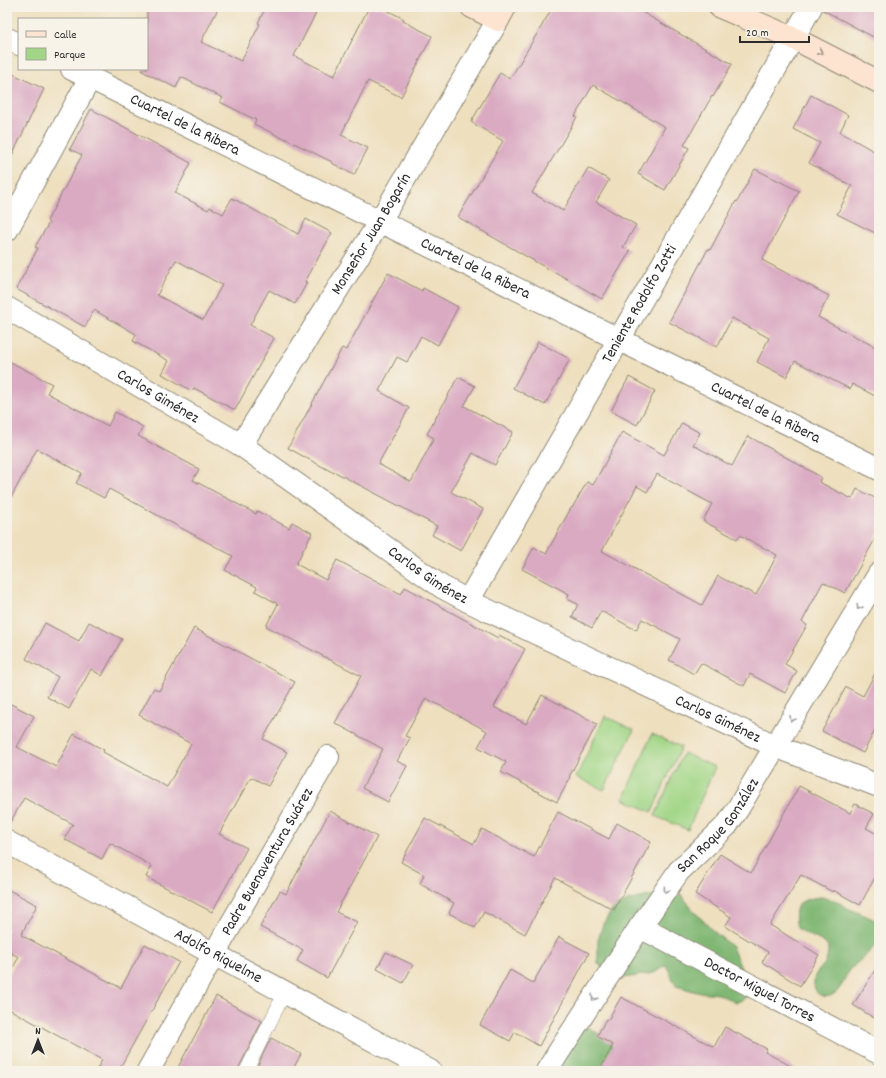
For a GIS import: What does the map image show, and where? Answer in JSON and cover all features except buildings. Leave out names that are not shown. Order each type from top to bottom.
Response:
[{"type":"main road","name":"Monseñor Juan Bogarín","points":[[472,7],[502,13]]},
{"type":"main road","points":[[720,7],[793,38],[879,82]]},
{"type":"street","name":"Teniente Rodolfo Zotti","points":[[468,601],[811,7]]},
{"type":"street","name":"Monseñor Juan Bogarín","points":[[241,445],[380,221],[502,13]]},
{"type":"street","points":[[7,39],[18,44]]},
{"type":"street","name":"Cuartel de la Ribera","points":[[81,73],[879,469]]},
{"type":"street","points":[[7,230],[81,73]]},
{"type":"street","name":"Carlos Giménez","points":[[7,308],[241,445],[442,587],[468,601],[775,746],[879,786]]},
{"type":"street","name":"San Roque González","points":[[547,1071],[640,927],[679,871],[727,825],[879,574]]},
{"type":"street","name":"Padre Buenaventura Suárez","points":[[148,1071],[328,757]]},
{"type":"street","name":"Adolfo Riquelme","points":[[7,842],[430,1071]]},
{"type":"street","name":"Doctor Miguel Torres","points":[[640,927],[879,1053]]},
{"type":"lane","points":[[246,1071],[285,992]]},
{"type":"green space","points":[[605,716],[634,730],[604,790],[576,777]]},
{"type":"green space","points":[[652,734],[681,747],[652,812],[623,799]]},
{"type":"green space","points":[[683,753],[715,767],[688,830],[655,816]]},
{"type":"green space","points":[[678,890],[692,909],[711,929],[732,947],[752,994],[736,1003],[719,994],[697,992],[676,986],[666,965],[654,973],[625,978],[609,978],[598,963],[598,940],[603,924],[614,907],[630,900]]},
{"type":"green space","points":[[822,897],[837,901],[845,907],[879,923],[879,937],[877,942],[851,969],[838,991],[829,996],[820,995],[815,989],[814,985],[816,974],[826,961],[828,946],[797,928],[796,920],[796,913],[799,904],[808,899]]},
{"type":"green space","points":[[582,1024],[608,1039],[616,1055],[619,1071],[536,1071],[548,1051]]}]
